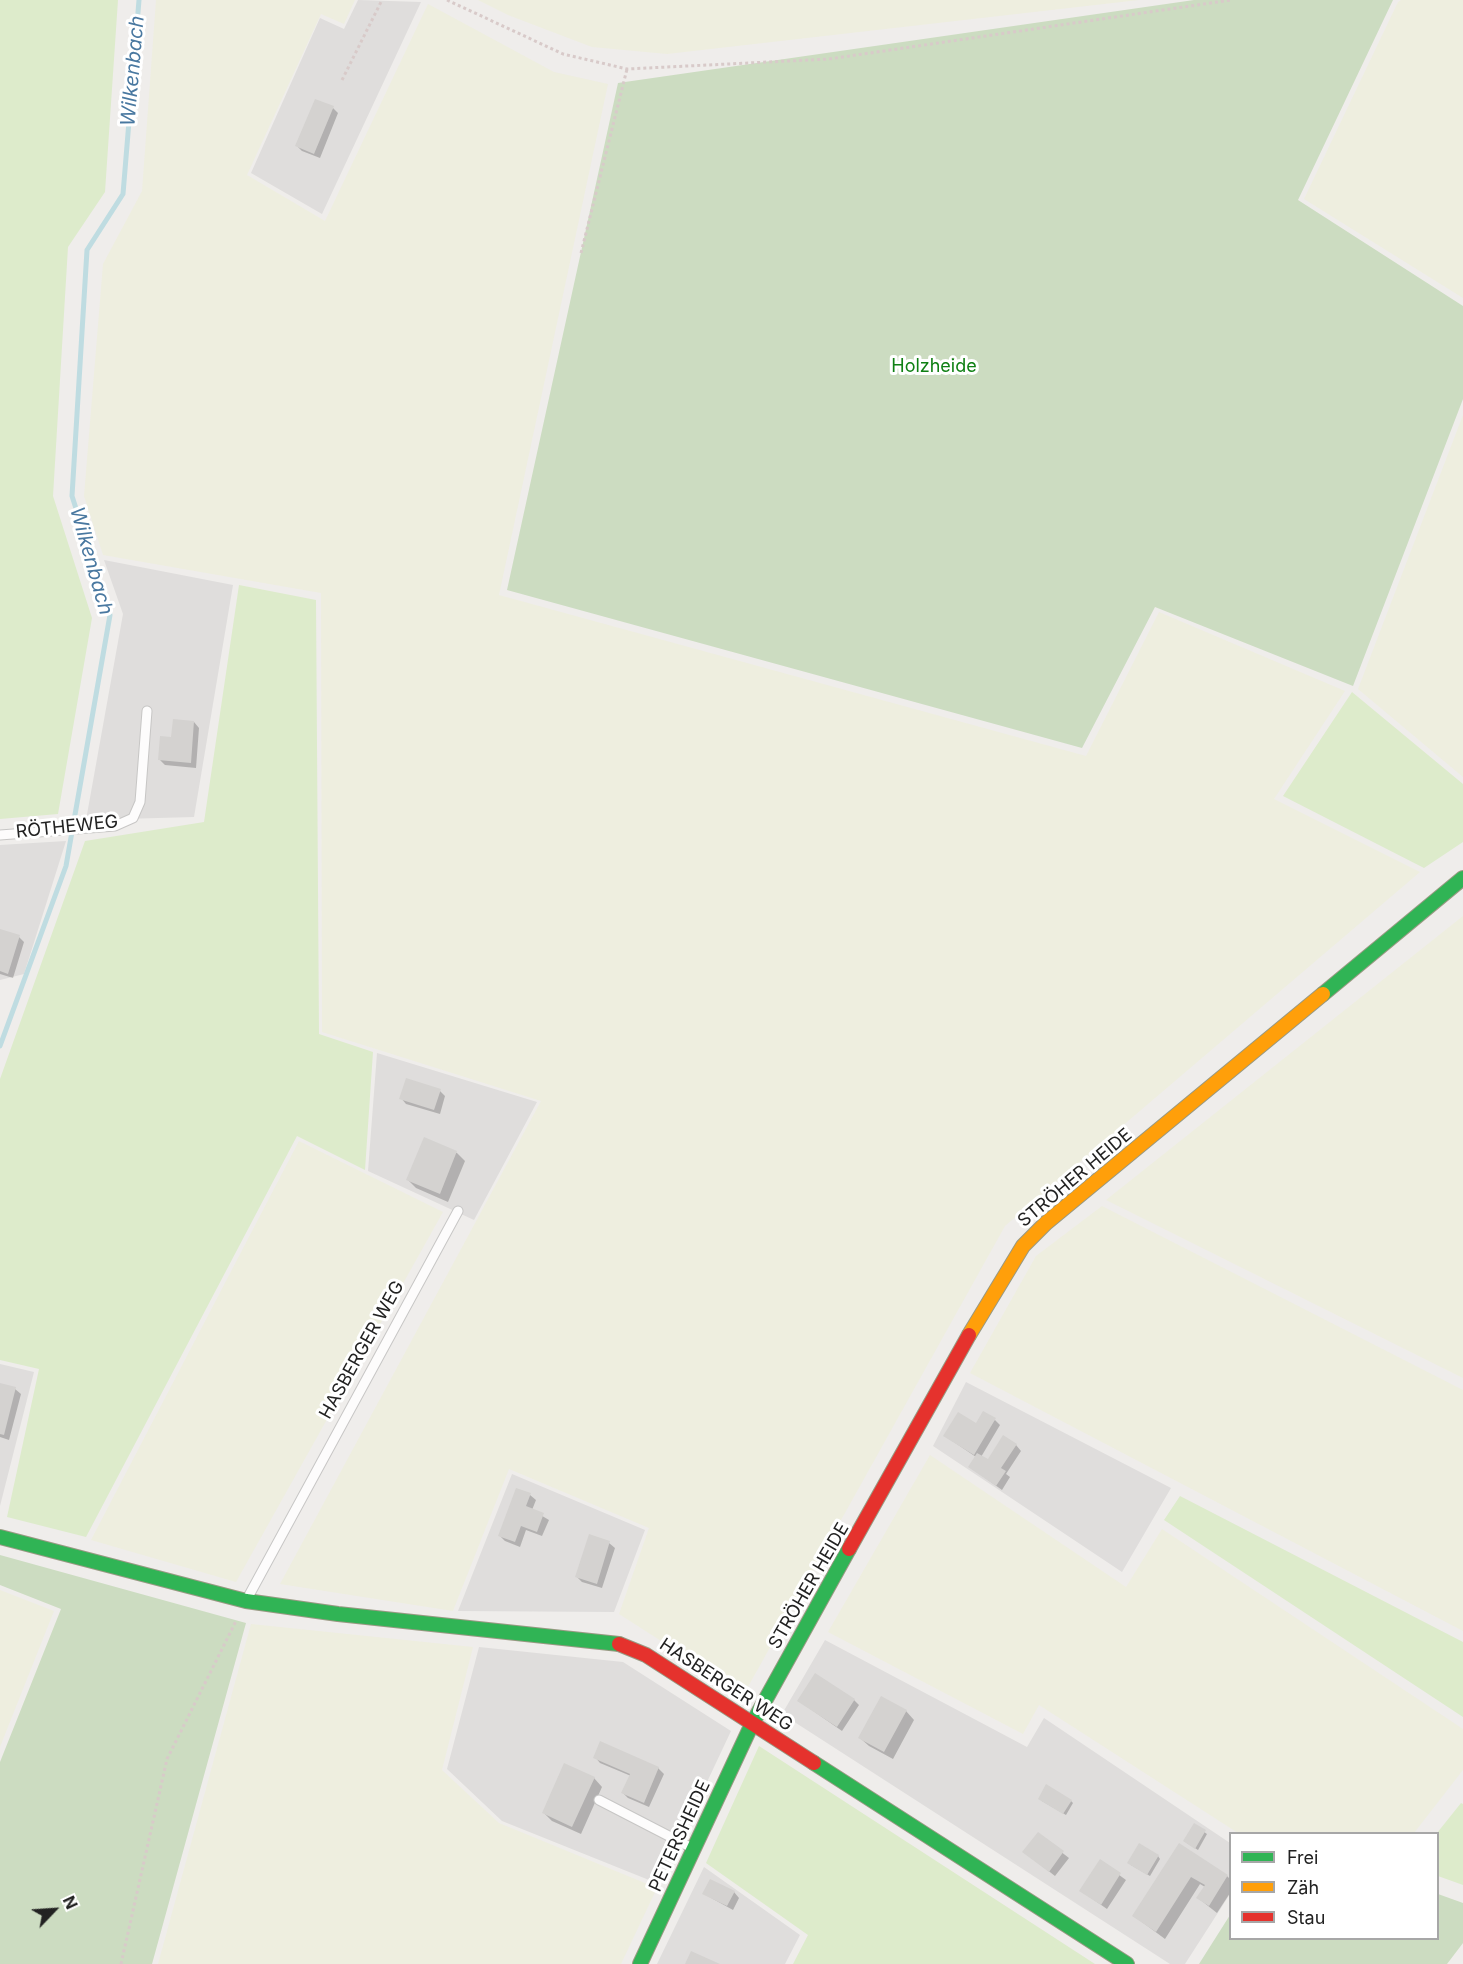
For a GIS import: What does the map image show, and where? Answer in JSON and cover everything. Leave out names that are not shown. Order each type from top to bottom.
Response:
[{"type":"street","name":"STRÖHER HEIDE","points":[[752,1724],[996,1287],[1023,1246],[1046,1223],[1463,878]]},
{"type":"street","name":"HASBERGER WEG","points":[[0,1537],[246,1601],[338,1614],[626,1645],[646,1655],[1127,1964]]},
{"type":"street","name":"PETERSHEIDE","points":[[640,1964],[752,1724]]},
{"type":"lane","name":"RÖTHEWEG","points":[[0,835],[115,826],[133,818],[140,802],[147,711]]},
{"type":"lane","name":"HASBERGER WEG","points":[[246,1601],[458,1212]]},
{"type":"lane","points":[[599,1800],[694,1850]]},
{"type":"path","points":[[342,80],[382,0]]},
{"type":"path","points":[[447,0],[563,54],[627,69],[829,59],[1231,0]]},
{"type":"path","points":[[581,253],[627,69]]},
{"type":"path","points":[[121,1964],[167,1759],[246,1601]]},
{"type":"shaded area","points":[[156,0],[355,0],[344,24],[321,14],[247,175],[325,221],[428,4],[554,72],[608,84],[499,595],[1086,756],[1159,612],[1345,691],[1274,799],[1420,872],[1005,1226],[744,1694],[619,1614],[649,1528],[509,1469],[453,1611],[280,1584],[541,1101],[322,1032],[321,593],[103,555],[84,496],[103,264],[142,191]]},
{"type":"shaded area","points":[[358,0],[421,2],[322,214],[251,173],[320,18],[344,29]]},
{"type":"shaded area","points":[[478,0],[1139,0],[667,54],[592,47],[508,15]]},
{"type":"shaded area","points":[[1401,0],[1463,0],[1463,298],[1304,199],[1398,2]]},
{"type":"shaded area","points":[[1463,415],[1463,777],[1358,689]]},
{"type":"shaded area","points":[[104,560],[233,585],[194,817],[86,820],[123,614]]},
{"type":"shaded area","points":[[66,841],[24,974],[0,980],[0,845]]},
{"type":"shaded area","points":[[1463,916],[1463,1378],[1106,1200]]},
{"type":"shaded area","points":[[377,1053],[537,1102],[474,1220],[368,1171]]},
{"type":"shaded area","points":[[299,1141],[443,1212],[236,1582],[91,1540]]},
{"type":"shaded area","points":[[1102,1206],[1463,1390],[1463,1631],[970,1373],[1036,1256]]},
{"type":"shaded area","points":[[0,1364],[34,1372],[0,1506]]},
{"type":"shaded area","points":[[966,1382],[1171,1488],[1122,1572],[933,1446]]},
{"type":"shaded area","points":[[930,1455],[1126,1587],[1162,1529],[1463,1729],[1463,1770],[1415,1832],[1236,1832],[1039,1705],[1023,1734],[828,1632]]},
{"type":"shaded area","points":[[512,1474],[645,1530],[614,1612],[458,1611]]},
{"type":"shaded area","points":[[0,1590],[54,1611],[0,1747]]},
{"type":"shaded area","points":[[251,1624],[473,1647],[442,1770],[499,1823],[657,1888],[621,1964],[158,1964]]},
{"type":"shaded area","points":[[825,1640],[1027,1747],[1044,1718],[1229,1842],[1229,1896],[1185,1964],[1170,1964],[782,1714]]},
{"type":"shaded area","points":[[479,1647],[623,1662],[731,1731],[659,1884],[502,1821],[447,1769]]},
{"type":"shaded area","points":[[704,1867],[800,1935],[785,1964],[657,1964]]},
{"type":"green space","points":[[0,0],[118,0],[105,192],[68,247],[53,496],[92,618],[58,814],[0,819]]},
{"type":"green space","name":"Holzheide","points":[[1194,0],[1393,0],[1298,200],[1463,306],[1463,399],[1353,686],[1155,607],[1082,748],[507,590],[618,83]]},
{"type":"green space","points":[[239,585],[316,600],[319,1034],[373,1052],[365,1170],[297,1136],[86,1537],[7,1517],[39,1369],[0,1360],[0,1079],[85,841],[204,822]]},
{"type":"green space","points":[[1352,692],[1463,784],[1463,842],[1424,868],[1283,796]]},
{"type":"green space","points":[[1180,1496],[1463,1642],[1463,1717],[1164,1520]]},
{"type":"green space","points":[[0,1555],[246,1623],[152,1964],[0,1964],[0,1762],[61,1609],[0,1585]]},
{"type":"green space","points":[[759,1746],[1095,1964],[793,1964],[808,1935],[706,1863]]},
{"type":"green space","points":[[1461,1803],[1463,1804],[1463,1885],[1439,1876],[1438,1832]]},
{"type":"green space","points":[[1439,1894],[1463,1903],[1463,1943],[1447,1964],[1199,1964],[1229,1917],[1229,1940],[1439,1940]]},
{"type":"building","points":[[315,99],[334,106],[314,154],[295,146]]},
{"type":"building","points":[[173,719],[194,721],[191,763],[158,760],[160,736],[171,737]]},
{"type":"building","points":[[0,929],[20,935],[8,974],[0,971]]},
{"type":"building","points":[[406,1078],[441,1089],[434,1110],[399,1099]]},
{"type":"building","points":[[424,1137],[457,1151],[440,1194],[406,1180]]},
{"type":"building","points":[[0,1383],[16,1387],[4,1435],[0,1434]]},
{"type":"building","points":[[983,1411],[996,1418],[974,1455],[943,1436],[958,1412],[976,1423]]},
{"type":"building","points":[[1003,1435],[1017,1444],[1001,1468],[1006,1471],[996,1486],[968,1467],[977,1453],[988,1459]]},
{"type":"building","points":[[516,1488],[531,1493],[526,1506],[544,1513],[537,1532],[521,1526],[515,1542],[498,1536]]},
{"type":"building","points":[[589,1534],[610,1541],[597,1584],[575,1577]]},
{"type":"building","points":[[815,1673],[855,1699],[837,1727],[797,1701]]},
{"type":"building","points":[[881,1696],[907,1710],[884,1752],[858,1738]]},
{"type":"building","points":[[600,1741],[659,1767],[644,1803],[621,1793],[630,1774],[593,1758]]},
{"type":"building","points":[[564,1763],[595,1777],[572,1827],[542,1813]]},
{"type":"building","points":[[1046,1784],[1072,1800],[1063,1814],[1038,1799]]},
{"type":"building","points":[[1194,1823],[1206,1830],[1195,1849],[1183,1841]]},
{"type":"building","points":[[1038,1832],[1064,1851],[1049,1872],[1022,1852]]},
{"type":"building","points":[[1139,1843],[1159,1855],[1147,1875],[1127,1863]]},
{"type":"building","points":[[1179,1843],[1228,1875],[1209,1906],[1196,1898],[1205,1885],[1191,1877],[1156,1932],[1132,1916]]},
{"type":"building","points":[[1100,1859],[1121,1873],[1101,1905],[1079,1891]]},
{"type":"building","points":[[710,1879],[735,1891],[727,1906],[702,1894]]},
{"type":"building","points":[[691,1951],[720,1964],[685,1964]]},
{"type":"waterway","name":"Wilkenbach","points":[[0,1046],[66,866],[110,615],[72,496],[87,250],[123,194],[139,0]]},
{"type":"traffic: fast","points":[[1323,994],[1463,878]]},
{"type":"traffic: fast","points":[[0,1537],[246,1601],[338,1614],[619,1644]]},
{"type":"traffic: fast","points":[[640,1964],[752,1724],[849,1549]]},
{"type":"traffic: fast","points":[[814,1763],[1127,1964]]},
{"type":"traffic: slow","points":[[969,1335],[1023,1246],[1046,1223],[1323,994]]},
{"type":"traffic: jam","points":[[849,1549],[969,1335]]},
{"type":"traffic: jam","points":[[619,1644],[646,1655],[814,1763]]}]
